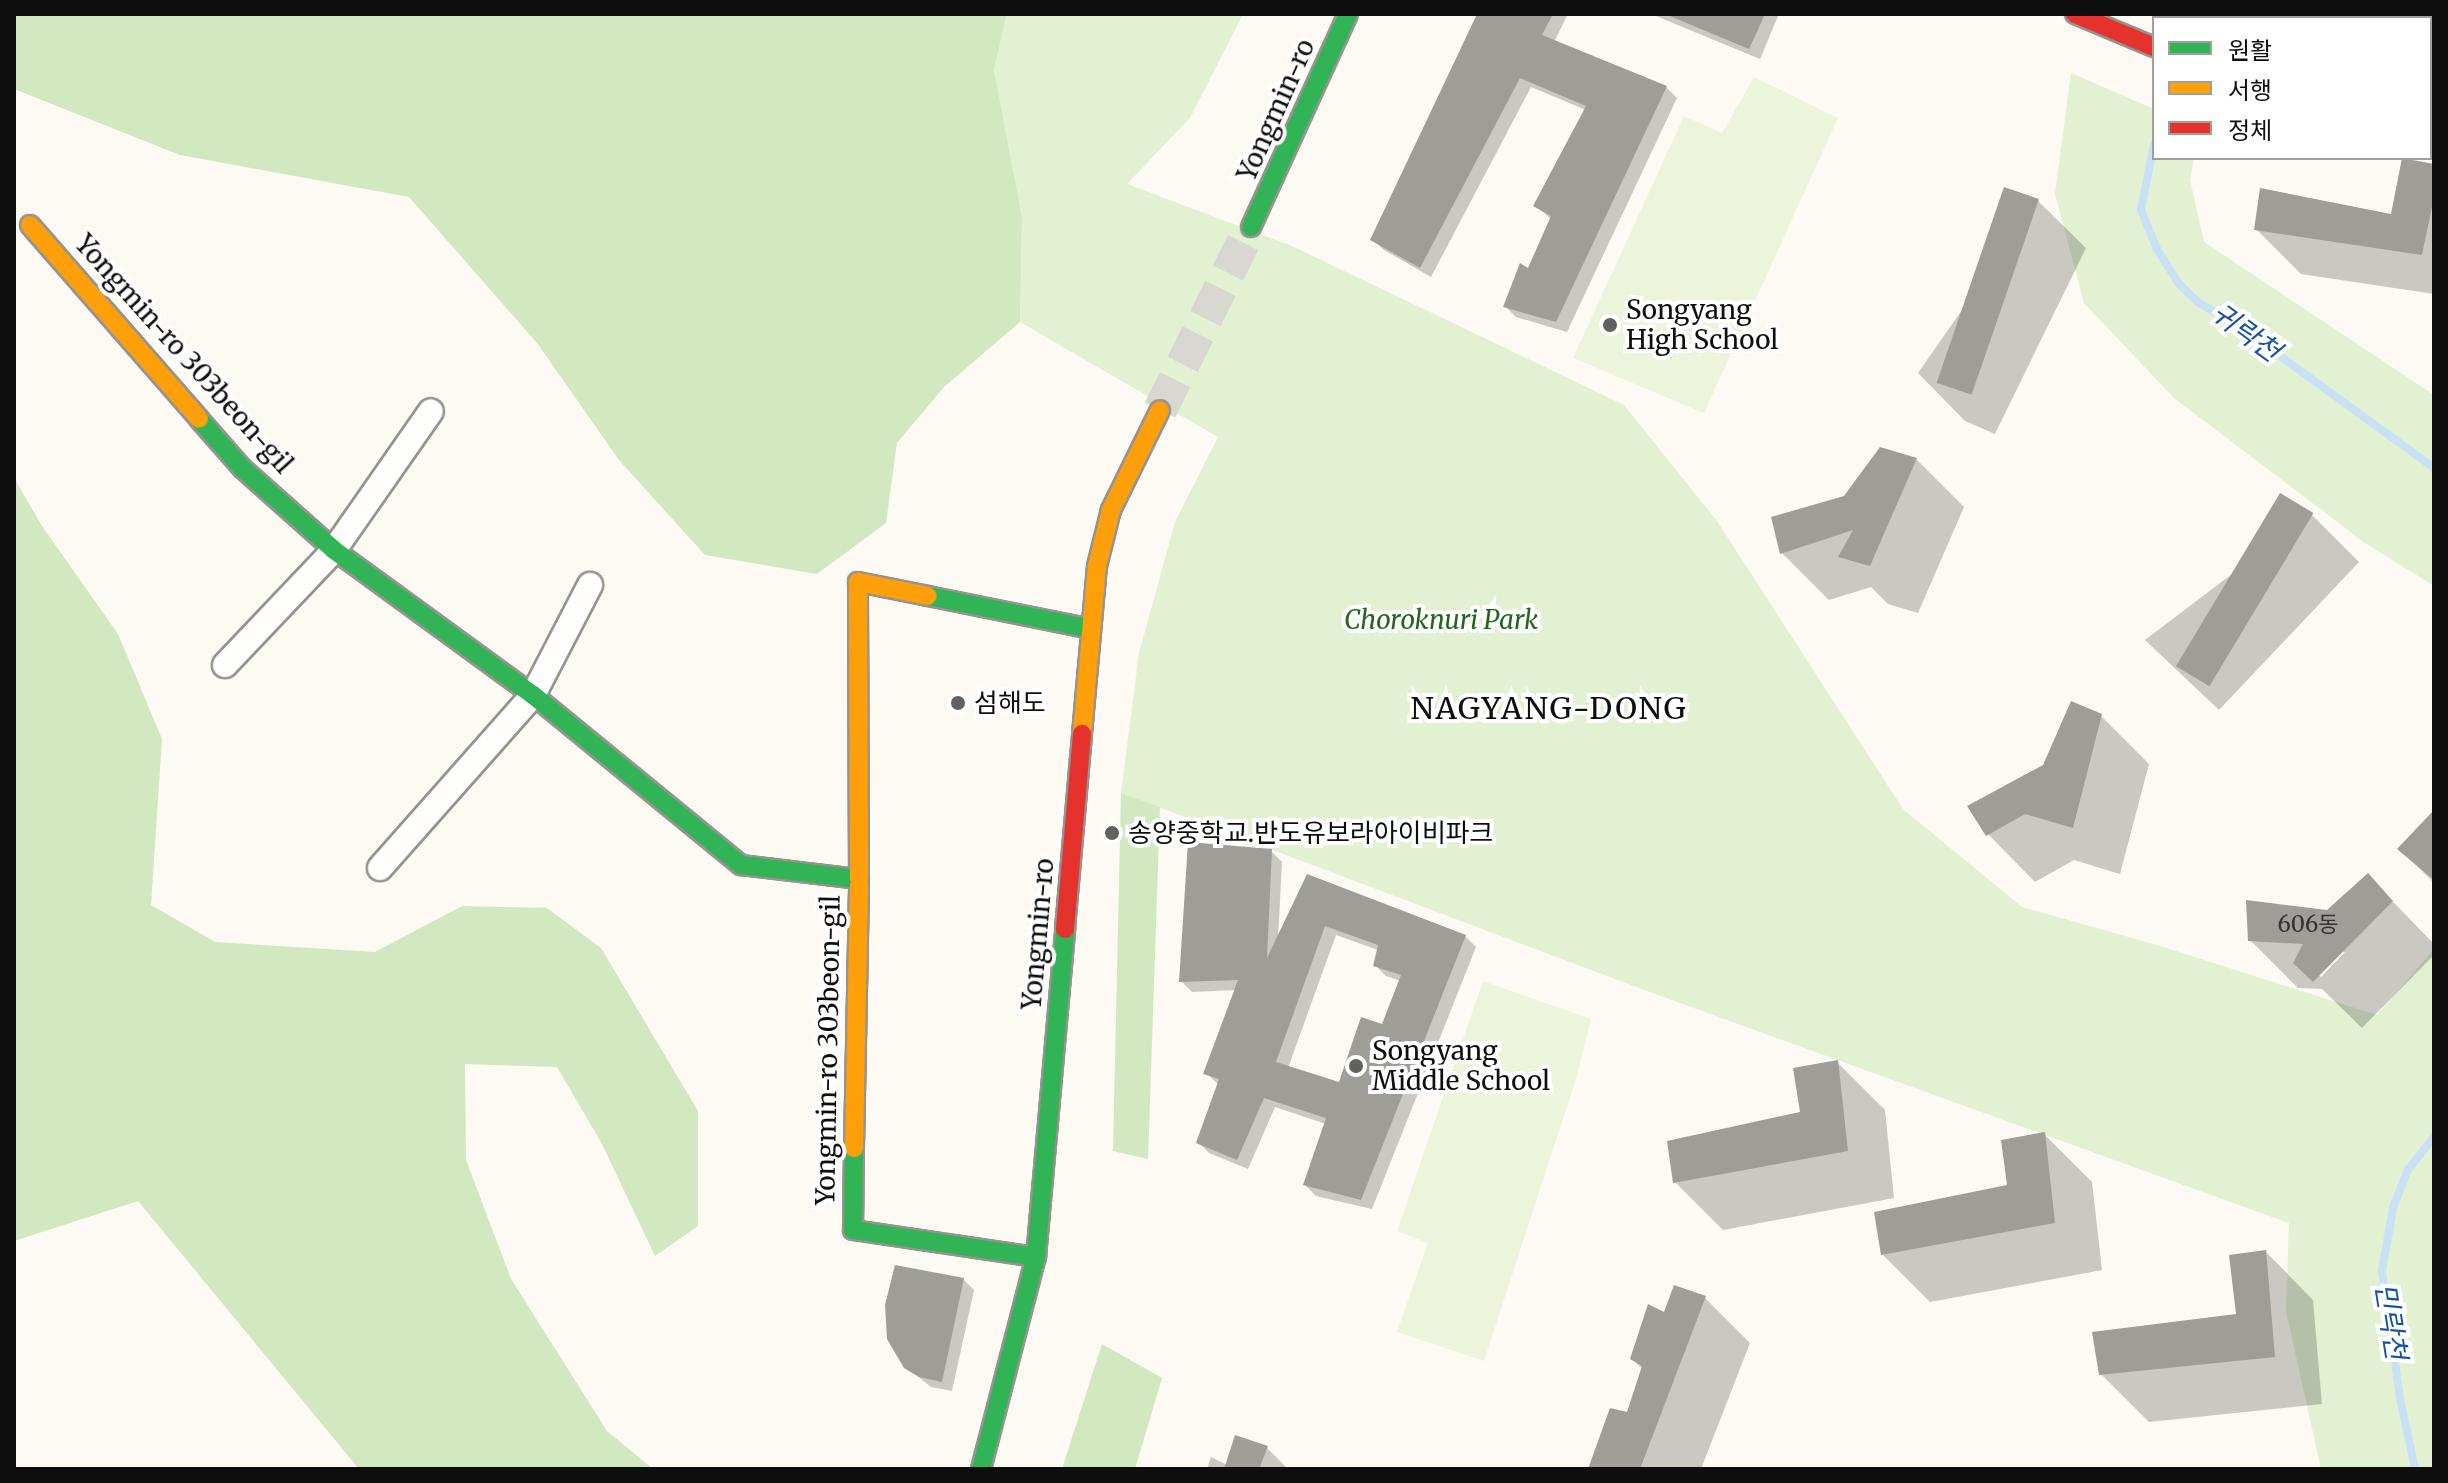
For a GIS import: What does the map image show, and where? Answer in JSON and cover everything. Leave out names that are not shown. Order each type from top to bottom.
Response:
[{"type":"street","name":"Yongmin-ro","points":[[1251,227],[1348,14]]},
{"type":"street","points":[[2075,14],[2150,46]]},
{"type":"street","name":"Yongmin-ro 303beon-gil","points":[[30,225],[242,468],[334,550],[533,695],[741,865],[859,879]]},
{"type":"street","name":"Yongmin-ro","points":[[981,1469],[1036,1257],[1097,566],[1111,510],[1160,410]]},
{"type":"street","points":[[225,665],[334,550],[431,411]]},
{"type":"street","name":"Yongmin-ro 303beon-gil","points":[[1036,1257],[853,1230],[859,879],[858,582],[1091,629]]},
{"type":"street","points":[[380,868],[533,695],[590,585]]},
{"type":"green space","points":[[14,14],[1007,14],[994,70],[1022,217],[1020,322],[944,387],[897,443],[886,523],[817,574],[705,555],[619,460],[537,343],[409,197],[180,155],[14,89]]},
{"type":"green space","name":"Choroknuri Park","points":[[1007,14],[1243,14],[1190,118],[1127,184],[1292,246],[1624,405],[1717,521],[1903,809],[2022,907],[2157,945],[2377,1015],[2434,949],[2434,1469],[2321,1469],[2286,1311],[2289,1223],[1655,994],[1121,793],[1139,653],[1175,522],[1218,437],[1020,322],[1022,217],[994,70]]},
{"type":"green space","points":[[2071,73],[2152,108],[2152,160],[2194,160],[2190,180],[2204,242],[2434,395],[2434,586],[2365,543],[2174,398],[2084,303],[2055,194]]},
{"type":"green space","points":[[1754,77],[1838,118],[1704,413],[1573,358],[1684,116],[1722,133]]},
{"type":"green space","points":[[14,478],[42,526],[118,634],[162,739],[151,905],[215,942],[375,952],[462,906],[547,908],[601,948],[698,1111],[698,1226],[655,1256],[602,1144],[557,1067],[465,1064],[466,1160],[511,1279],[607,1431],[653,1469],[359,1469],[138,1201],[14,1241]]},
{"type":"green space","points":[[1121,793],[1160,807],[1148,1159],[1113,1151]]},
{"type":"green space","points":[[1483,981],[1591,1019],[1577,1076],[1484,1361],[1397,1332],[1428,1243],[1397,1231]]},
{"type":"green space","points":[[1102,1344],[1162,1378],[1135,1469],[1062,1469]]},
{"type":"building","points":[[1477,14],[1553,14],[1542,35],[1667,86],[1556,322],[1503,307],[1520,263],[1528,268],[1551,216],[1533,206],[1586,106],[1520,78],[1420,268],[1370,240]]},
{"type":"building","points":[[1665,14],[1765,14],[1749,49]]},
{"type":"building","points":[[2402,160],[2434,164],[2434,197],[2422,255],[2254,230],[2260,188],[2391,214]]},
{"type":"building","points":[[2004,187],[2039,199],[1972,395],[1937,383]]},
{"type":"building","points":[[1880,447],[1917,458],[1870,566],[1838,557],[1853,530],[1780,554],[1771,517],[1844,496]]},
{"type":"building","points":[[2280,493],[2313,513],[2209,686],[2176,666]]},
{"type":"building","points":[[2071,701],[2102,714],[2073,828],[2025,814],[1986,836],[1967,806],[2043,765]]},
{"type":"building","points":[[2434,810],[2434,880],[2397,849]]},
{"type":"building","points":[[1188,842],[1272,849],[1267,958],[1307,874],[1466,935],[1361,1200],[1303,1185],[1326,1118],[1264,1098],[1237,1160],[1196,1143],[1219,1079],[1203,1074],[1238,980],[1179,982]],"holes":[[[1325,926],[1378,945],[1373,966],[1401,975],[1382,1024],[1361,1017],[1339,1082],[1276,1062]]]},
{"type":"building","points":[[2368,873],[2393,901],[2313,982],[2293,963],[2303,944],[2248,941],[2246,900],[2327,910]]},
{"type":"building","points":[[1838,1060],[1848,1151],[1673,1183],[1667,1141],[1800,1112],[1793,1068]]},
{"type":"building","points":[[2045,1132],[2055,1223],[1881,1255],[1874,1212],[2007,1185],[2001,1140]]},
{"type":"building","points":[[2266,1250],[2275,1357],[2099,1375],[2092,1332],[2236,1314],[2229,1255]]},
{"type":"building","points":[[895,1265],[964,1278],[942,1382],[919,1377],[904,1368],[887,1339],[885,1305]]},
{"type":"building","points":[[1674,1285],[1706,1296],[1640,1469],[1588,1469],[1610,1408],[1627,1412],[1642,1366],[1630,1359],[1648,1304],[1664,1312]]},
{"type":"building","points":[[1235,1435],[1268,1446],[1259,1469],[1224,1469]]},
{"type":"waterway","name":"귀락천","points":[[2152,154],[2141,210],[2157,249],[2178,283],[2198,302],[2247,332],[2434,468]]},
{"type":"waterway","name":"민락천","points":[[2415,1469],[2400,1398],[2382,1271],[2393,1208],[2407,1171],[2434,1137]]},
{"type":"tunnel","points":[[1160,410],[1251,227]]},
{"type":"traffic: fast","points":[[1251,227],[1348,14]]},
{"type":"traffic: fast","points":[[199,419],[242,468],[334,550],[533,695],[741,865],[859,879],[859,885]]},
{"type":"traffic: fast","points":[[928,596],[1091,629]]},
{"type":"traffic: fast","points":[[981,1469],[1036,1257],[1065,929]]},
{"type":"traffic: fast","points":[[854,1148],[853,1230],[1036,1257]]},
{"type":"traffic: slow","points":[[30,225],[199,419]]},
{"type":"traffic: slow","points":[[1082,734],[1097,566],[1111,510],[1160,410]]},
{"type":"traffic: slow","points":[[859,879],[858,582],[928,596]]},
{"type":"traffic: slow","points":[[854,1148],[859,885]]},
{"type":"traffic: jam","points":[[2075,14],[2152,46]]},
{"type":"traffic: jam","points":[[1065,929],[1082,734]]},
{"type":"place","name":"Songyang High School","points":[[1610,325]]},
{"type":"place","name":"섬해도","points":[[958,703]]},
{"type":"place","name":"송양중학교.반도유보라아이비파크","points":[[1112,833]]},
{"type":"place","name":"Songyang Middle School","points":[[1356,1066]]},
{"type":"district","name":"NAGYANG-DONG","points":[[1549,708]]}]
